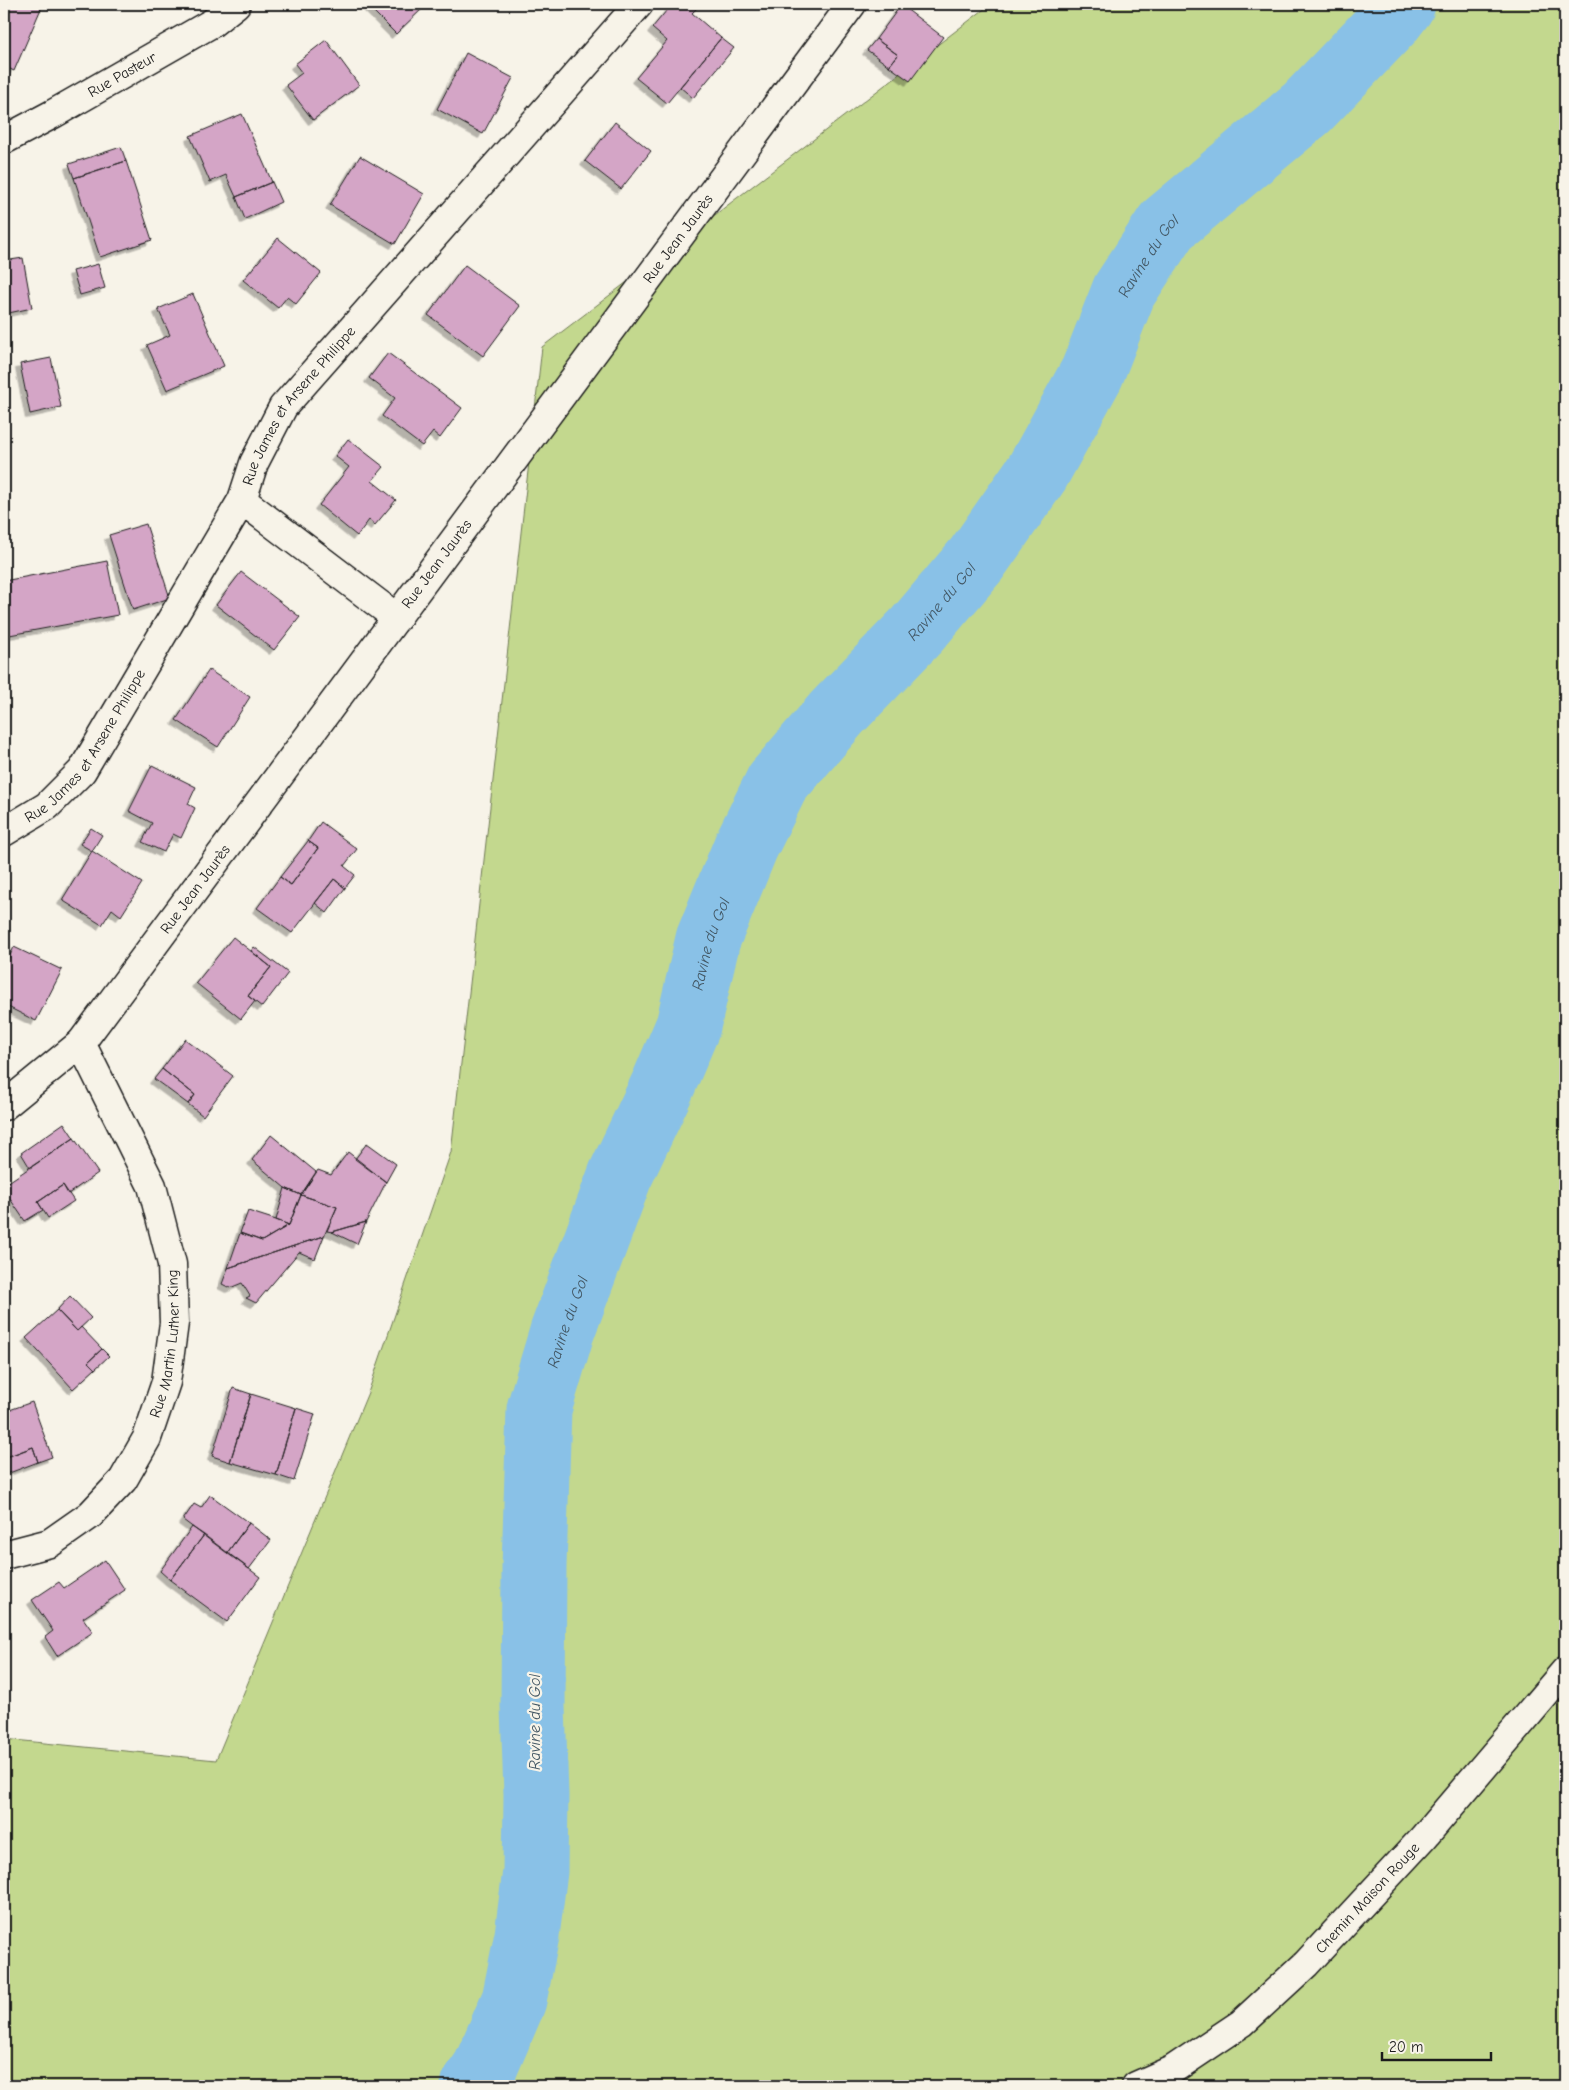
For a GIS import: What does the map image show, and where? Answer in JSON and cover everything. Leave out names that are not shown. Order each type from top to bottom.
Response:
[{"type":"street","name":"Rue Pasteur","points":[[4,140],[54,114],[212,23],[236,4]]},
{"type":"street","name":"Rue James et Arsene Philippe","points":[[4,832],[47,806],[82,772],[242,500],[254,463],[283,407],[638,4]]},
{"type":"street","name":"Rue Jean Jaurès","points":[[4,1106],[82,1043],[852,4]]},
{"type":"street","points":[[242,500],[397,618]]},
{"type":"street","name":"Rue Martin Luther King","points":[[4,1555],[50,1543],[90,1515],[123,1480],[147,1438],[166,1382],[174,1323],[172,1264],[152,1186],[82,1043]]},
{"type":"street","name":"Chemin Maison Rouge","points":[[1136,2086],[1172,2070],[1242,2023],[1306,1964],[1423,1838],[1565,1671]]},
{"type":"green space","points":[[991,4],[1565,4],[1565,2086],[4,2086],[4,1739],[216,1760],[369,1390],[451,1152],[542,347]]},
{"type":"building","points":[[4,4],[43,4],[14,71],[4,66]]},
{"type":"building","points":[[370,4],[427,4],[396,34],[368,6]]},
{"type":"building","points":[[672,4],[701,4],[692,13],[721,38],[667,103],[636,78],[667,41],[652,28]]},
{"type":"building","points":[[901,5],[943,37],[910,81],[889,66],[898,55],[876,39]]},
{"type":"building","points":[[721,38],[734,48],[693,98],[680,87]]},
{"type":"building","points":[[876,39],[898,55],[889,66],[867,50]]},
{"type":"building","points":[[326,40],[359,85],[313,120],[286,85],[302,73],[295,64]]},
{"type":"building","points":[[466,53],[513,78],[483,134],[437,109]]},
{"type":"building","points":[[242,114],[272,182],[236,197],[226,175],[210,182],[190,136]]},
{"type":"building","points":[[615,122],[651,151],[621,189],[585,161]]},
{"type":"building","points":[[121,147],[126,161],[74,178],[69,164]]},
{"type":"building","points":[[360,156],[424,194],[395,244],[330,205]]},
{"type":"building","points":[[126,161],[152,240],[100,257],[74,178]]},
{"type":"building","points":[[272,182],[281,202],[245,219],[236,197]]},
{"type":"building","points":[[278,238],[321,273],[296,304],[287,297],[278,308],[243,280]]},
{"type":"building","points":[[23,258],[32,308],[4,314],[4,261]]},
{"type":"building","points":[[98,264],[105,288],[80,295],[73,271]]},
{"type":"building","points":[[465,265],[520,306],[483,356],[428,315]]},
{"type":"building","points":[[193,294],[224,366],[167,390],[147,345],[170,335],[158,309]]},
{"type":"building","points":[[388,353],[462,408],[440,438],[433,432],[422,446],[382,416],[395,398],[369,378]]},
{"type":"building","points":[[51,358],[61,407],[30,414],[20,364]]},
{"type":"building","points":[[348,439],[384,467],[372,481],[396,500],[375,525],[369,520],[357,536],[319,505],[349,467],[335,456]]},
{"type":"building","points":[[146,524],[170,598],[133,610],[109,535]]},
{"type":"building","points":[[107,561],[118,615],[4,636],[4,581]]},
{"type":"building","points":[[241,572],[300,617],[274,650],[216,605]]},
{"type":"building","points":[[209,670],[250,697],[218,747],[176,720]]},
{"type":"building","points":[[152,765],[196,787],[188,804],[195,808],[181,838],[173,834],[164,852],[142,842],[152,823],[129,811]]},
{"type":"building","points":[[321,822],[357,849],[344,866],[355,875],[345,888],[334,879],[292,933],[257,908],[280,877],[291,885],[318,848],[308,841]]},
{"type":"building","points":[[91,828],[102,835],[92,851],[80,844]]},
{"type":"building","points":[[308,841],[318,848],[291,885],[280,877]]},
{"type":"building","points":[[92,851],[142,883],[121,916],[112,909],[102,925],[62,900]]},
{"type":"building","points":[[334,879],[345,888],[327,913],[315,903]]},
{"type":"building","points":[[233,937],[271,967],[248,996],[255,1001],[241,1019],[196,983]]},
{"type":"building","points":[[14,947],[62,970],[36,1021],[4,1005],[4,968]]},
{"type":"building","points":[[254,947],[288,973],[262,1007],[248,996],[271,967],[251,951]]},
{"type":"building","points":[[185,1039],[233,1076],[203,1116],[188,1104],[195,1095],[162,1069]]},
{"type":"building","points":[[162,1069],[195,1095],[188,1104],[154,1079]]},
{"type":"building","points":[[64,1123],[74,1138],[30,1168],[21,1153]]},
{"type":"building","points":[[271,1135],[316,1172],[301,1195],[285,1188],[252,1160]]},
{"type":"building","points":[[74,1138],[98,1173],[68,1194],[63,1185],[38,1202],[43,1210],[25,1221],[4,1190],[4,1185]]},
{"type":"building","points":[[367,1143],[396,1164],[386,1182],[355,1159]]},
{"type":"building","points":[[348,1152],[386,1182],[366,1222],[332,1232],[327,1231],[337,1207],[301,1195],[318,1170],[331,1175]]},
{"type":"building","points":[[63,1185],[74,1201],[48,1218],[38,1202]]},
{"type":"building","points":[[285,1188],[301,1195],[289,1225],[276,1220]]},
{"type":"building","points":[[301,1195],[337,1207],[324,1236],[228,1268],[240,1233],[262,1241],[289,1225]]},
{"type":"building","points":[[248,1211],[289,1225],[262,1241],[240,1233]]},
{"type":"building","points":[[366,1222],[357,1244],[332,1232]]},
{"type":"building","points":[[324,1236],[315,1259],[299,1252],[256,1303],[246,1298],[250,1296],[242,1283],[230,1288],[222,1284],[228,1268]]},
{"type":"building","points":[[70,1296],[91,1318],[77,1331],[57,1310]]},
{"type":"building","points":[[57,1310],[77,1331],[81,1327],[102,1349],[88,1362],[95,1369],[73,1389],[26,1338]]},
{"type":"building","points":[[102,1349],[109,1356],[95,1369],[88,1362]]},
{"type":"building","points":[[233,1388],[251,1394],[230,1462],[212,1456]]},
{"type":"building","points":[[251,1394],[296,1408],[276,1475],[230,1462]]},
{"type":"building","points":[[32,1402],[52,1457],[38,1462],[33,1447],[4,1458],[4,1412]]},
{"type":"building","points":[[296,1408],[315,1414],[294,1481],[276,1475]]},
{"type":"building","points":[[33,1447],[38,1462],[4,1475],[4,1458]]},
{"type":"building","points":[[210,1495],[249,1523],[227,1553],[183,1520],[194,1504],[201,1508]]},
{"type":"building","points":[[249,1523],[271,1540],[249,1569],[227,1553]]},
{"type":"building","points":[[192,1527],[204,1535],[170,1580],[160,1571]]},
{"type":"building","points":[[204,1535],[260,1577],[227,1622],[170,1580]]},
{"type":"building","points":[[105,1560],[125,1590],[83,1618],[93,1632],[57,1656],[45,1637],[53,1631],[32,1600],[59,1582],[64,1588]]},
{"type":"waterway","name":"Ravine du Gol","points":[[473,2086],[485,2068],[514,2000],[527,1935],[535,1871],[534,1567],[539,1409],[562,1332],[620,1176],[663,1085],[688,1026],[708,939],[746,846],[777,783],[837,713],[917,630],[977,559],[1037,473],[1092,373],[1124,291],[1167,225],[1307,108],[1390,21],[1403,4]]}]
